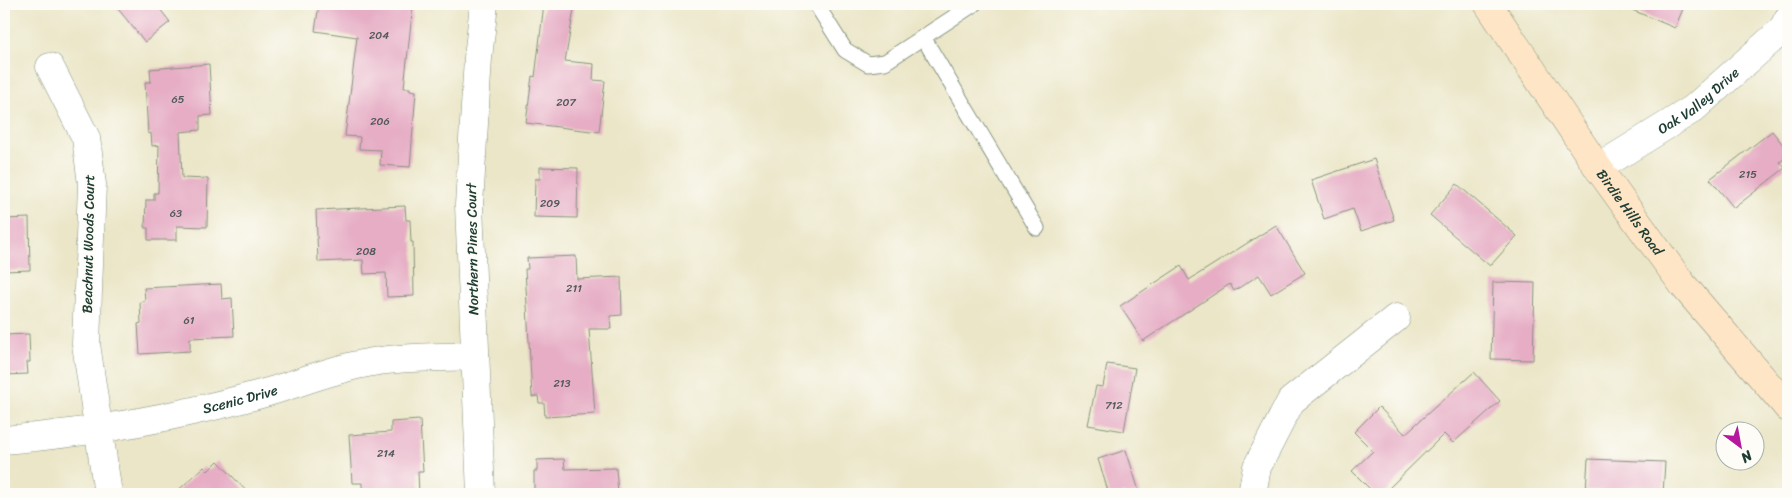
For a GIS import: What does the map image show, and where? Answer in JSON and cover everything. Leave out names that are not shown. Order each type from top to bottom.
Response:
[{"type":"main road","name":"Birdie Hills Road","points":[[1488,4],[1598,168],[1682,285],[1788,408]]},
{"type":"street","name":"Northern Pines Court","points":[[481,494],[469,205],[478,58],[484,4]]},
{"type":"street","name":"Oak Valley Drive","points":[[1598,168],[1693,109],[1782,30],[1788,19]]},
{"type":"street","name":"Beachnut Woods Court","points":[[50,67],[86,138],[92,184],[86,344],[108,494]]},
{"type":"street","points":[[1252,494],[1257,467],[1291,400],[1396,318]]},
{"type":"street","name":"Scenic Drive","points":[[4,440],[41,437],[169,418],[259,395],[327,372],[363,363],[475,356]]},
{"type":"lane","points":[[816,4],[845,50],[868,64],[886,62],[974,4]]},
{"type":"lane","points":[[923,37],[1038,228]]},
{"type":"building","points":[[114,4],[156,4],[170,22],[145,42]]},
{"type":"building","points":[[319,4],[413,4],[404,88],[416,91],[410,167],[380,165],[381,150],[359,149],[360,137],[345,136],[357,37],[315,31]]},
{"type":"building","points":[[544,4],[575,4],[565,61],[594,64],[593,80],[605,81],[599,132],[526,123],[532,76],[535,77]]},
{"type":"building","points":[[1618,4],[1685,4],[1675,28]]},
{"type":"building","points":[[209,64],[212,115],[200,116],[200,130],[180,132],[182,178],[208,179],[207,227],[177,226],[177,240],[148,240],[148,228],[145,228],[146,200],[154,200],[154,193],[158,193],[159,145],[152,146],[151,133],[148,134],[145,82],[151,82],[150,69]]},
{"type":"building","points":[[1772,131],[1788,151],[1788,156],[1780,162],[1785,168],[1734,208],[1710,179]]},
{"type":"building","points":[[1374,159],[1394,220],[1361,231],[1353,209],[1324,219],[1311,180]]},
{"type":"building","points":[[540,167],[578,168],[577,218],[534,217],[535,179],[540,179]]},
{"type":"building","points":[[1457,184],[1517,236],[1490,266],[1430,215]]},
{"type":"building","points":[[405,206],[406,220],[410,220],[411,242],[413,242],[414,296],[387,297],[386,273],[364,274],[363,260],[318,262],[316,210]]},
{"type":"building","points":[[29,218],[30,270],[4,271],[4,219]]},
{"type":"building","points":[[1276,225],[1305,273],[1271,294],[1259,275],[1234,291],[1230,284],[1143,341],[1120,306],[1181,266],[1189,280]]},
{"type":"building","points":[[576,256],[577,279],[621,277],[622,315],[610,316],[611,329],[589,329],[595,414],[545,417],[544,403],[539,403],[538,396],[532,397],[525,269],[528,269],[527,258]]},
{"type":"building","points":[[1493,282],[1535,283],[1533,360],[1491,359]]},
{"type":"building","points":[[221,284],[222,299],[232,298],[234,336],[190,338],[190,351],[140,354],[138,324],[141,323],[140,302],[145,301],[144,288]]},
{"type":"building","points":[[29,334],[30,362],[27,362],[28,374],[4,375],[4,335]]},
{"type":"building","points":[[1107,364],[1135,368],[1124,431],[1088,425],[1096,386],[1103,387]]},
{"type":"building","points":[[1474,372],[1500,401],[1453,443],[1444,434],[1383,494],[1375,494],[1352,471],[1373,451],[1354,432],[1379,407],[1405,434]]},
{"type":"building","points":[[420,420],[423,472],[418,472],[419,494],[362,494],[362,483],[352,483],[349,435],[391,432],[391,422]]},
{"type":"building","points":[[1126,450],[1140,494],[1109,494],[1098,459]]},
{"type":"building","points":[[564,459],[565,469],[616,468],[618,494],[534,494],[534,471],[537,471],[537,460]]},
{"type":"building","points":[[1588,459],[1665,462],[1663,494],[1606,494],[1606,491],[1586,490]]},
{"type":"building","points":[[218,461],[249,494],[174,494],[204,467],[208,471]]}]
